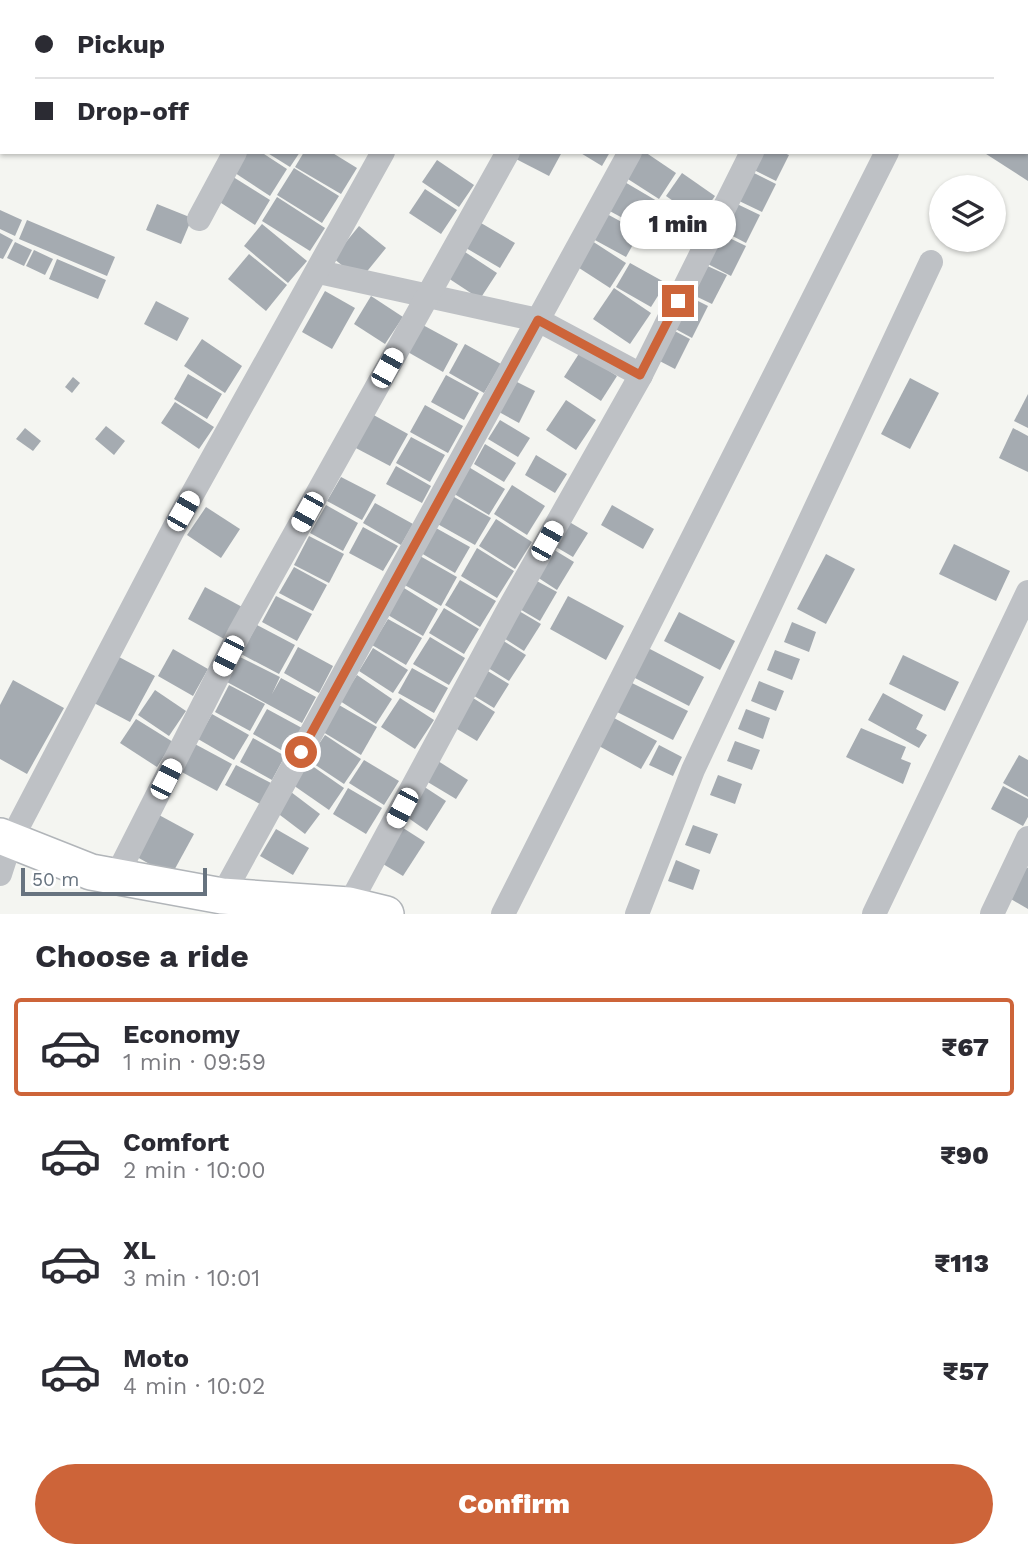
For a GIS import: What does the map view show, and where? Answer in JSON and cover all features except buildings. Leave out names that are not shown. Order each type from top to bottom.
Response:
[{"type":"street","points":[[199,219],[234,154]]},
{"type":"street","points":[[0,874],[6,838],[183,511],[319,272],[382,154]]},
{"type":"street","points":[[116,877],[240,632],[507,154]]},
{"type":"street","points":[[222,896],[630,154]]},
{"type":"street","points":[[349,905],[507,612],[640,375],[751,154]]},
{"type":"street","points":[[503,914],[886,154]]},
{"type":"street","points":[[637,914],[693,771],[931,261]]},
{"type":"street","points":[[319,272],[538,320],[640,375]]},
{"type":"street","points":[[874,914],[1028,592]]},
{"type":"street","points":[[6,838],[92,872],[116,877],[222,896],[349,905],[386,914]]},
{"type":"street","points":[[992,914],[1028,838]]},
{"type":"route","points":[[301,752],[538,320],[640,375],[678,301]]}]
